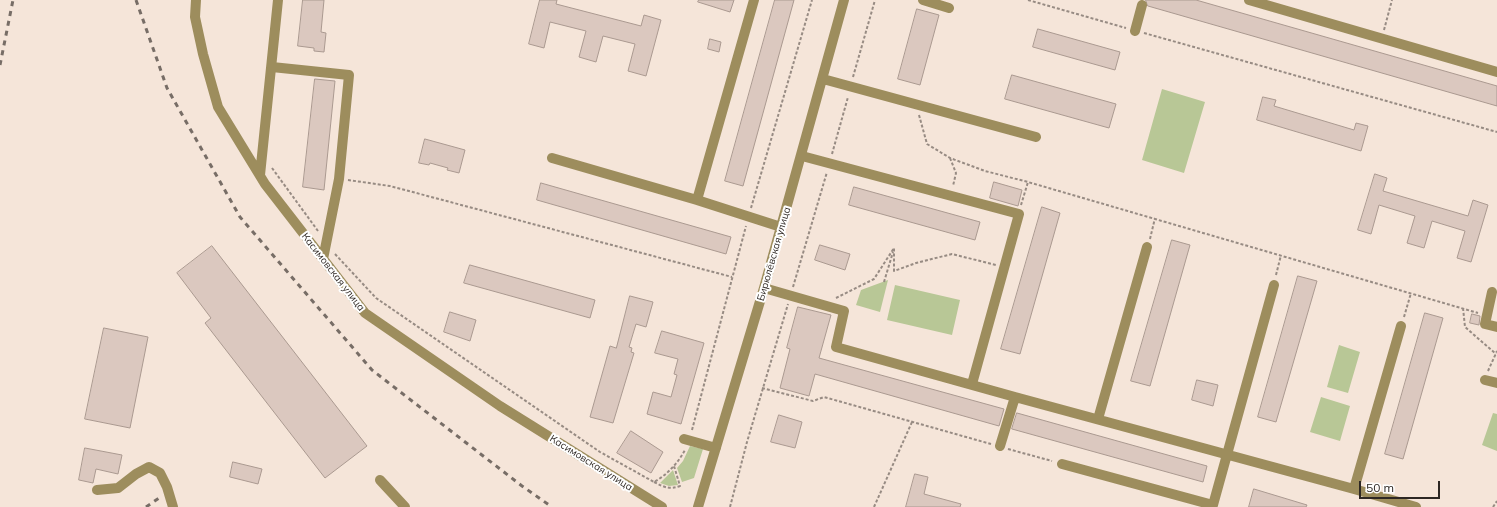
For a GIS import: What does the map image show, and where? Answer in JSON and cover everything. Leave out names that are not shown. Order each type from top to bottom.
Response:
[{"type":"street","name":"Касимовская улица","points":[[196,0],[195,17],[203,54],[218,107],[260,175],[365,313],[500,406],[662,507]]},
{"type":"street","points":[[260,175],[278,0]]},
{"type":"street","points":[[697,200],[754,0]]},
{"type":"street","name":"Бирюлёвская улица","points":[[698,507],[764,288],[802,156],[844,0]]},
{"type":"street","points":[[923,0],[949,8]]},
{"type":"street","points":[[1249,0],[1381,37],[1497,72]]},
{"type":"street","points":[[1135,31],[1142,5]]},
{"type":"street","points":[[272,67],[349,75],[339,179],[323,259]]},
{"type":"street","points":[[823,79],[1036,138]]},
{"type":"street","points":[[802,156],[1019,214],[972,384]]},
{"type":"street","points":[[552,158],[697,200],[781,227]]},
{"type":"street","points":[[1098,419],[1147,247]]},
{"type":"street","points":[[1062,464],[1213,505],[1274,285]]},
{"type":"street","points":[[764,288],[844,312],[836,347],[1416,507]]},
{"type":"street","points":[[1492,292],[1485,324],[1497,327]]},
{"type":"street","points":[[1354,489],[1401,326]]},
{"type":"street","points":[[1484,380],[1497,383]]},
{"type":"street","points":[[1000,446],[1015,397]]},
{"type":"street","points":[[686,439],[716,448]]},
{"type":"street","points":[[97,490],[118,488],[136,474],[149,468],[160,473],[167,487],[173,507]]},
{"type":"street","points":[[380,480],[405,507]]},
{"type":"path","points":[[730,507],[762,388],[791,295],[875,0]]},
{"type":"path","points":[[1028,0],[1497,132]]},
{"type":"path","points":[[1381,37],[1392,0]]},
{"type":"path","points":[[916,105],[927,144],[950,158],[985,170],[1487,315]]},
{"type":"path","points":[[950,158],[956,173],[951,196]]},
{"type":"path","points":[[267,162],[321,236]]},
{"type":"path","points":[[339,179],[390,186],[732,277]]},
{"type":"path","points":[[1019,214],[1028,182]]},
{"type":"path","points":[[1147,247],[1155,218]]},
{"type":"path","points":[[894,248],[894,272],[916,263],[952,254],[1004,267]]},
{"type":"path","points":[[884,282],[894,248]]},
{"type":"path","points":[[822,305],[874,279],[894,248]]},
{"type":"path","points":[[335,254],[376,298],[600,452],[666,488],[672,489],[680,486],[674,466]]},
{"type":"path","points":[[1274,285],[1281,255]]},
{"type":"path","points":[[1401,326],[1411,293]]},
{"type":"path","points":[[1462,308],[1466,327],[1496,353],[1484,380]]},
{"type":"path","points":[[762,388],[813,401],[824,397],[1062,464]]},
{"type":"path","points":[[874,507],[912,422]]},
{"type":"path","points":[[654,482],[674,466],[680,459],[686,439],[694,424]]},
{"type":"path","points":[[1493,507],[1497,501]]},
{"type":"green space","points":[[1162,89],[1205,102],[1184,173],[1142,160]]},
{"type":"green space","points":[[888,280],[880,312],[856,305],[861,290]]},
{"type":"green space","points":[[895,285],[960,300],[952,335],[887,320]]},
{"type":"green space","points":[[1339,345],[1360,352],[1348,393],[1327,387]]},
{"type":"green space","points":[[1321,397],[1350,406],[1340,441],[1310,432]]},
{"type":"green space","points":[[1493,413],[1497,414],[1497,451],[1482,445]]},
{"type":"green space","points":[[690,446],[703,449],[694,478],[682,482],[677,468],[683,461]]},
{"type":"green space","points":[[673,470],[678,485],[669,486],[660,483]]},
{"type":"building","points":[[303,0],[324,0],[321,32],[326,33],[324,52],[314,51],[314,48],[298,46]]},
{"type":"building","points":[[540,0],[557,0],[556,4],[641,26],[644,15],[661,20],[646,76],[628,71],[635,44],[603,36],[596,62],[579,57],[586,31],[550,22],[544,48],[529,44]]},
{"type":"building","points":[[699,0],[734,0],[730,12],[698,2]]},
{"type":"building","points":[[775,0],[794,0],[743,186],[725,181]]},
{"type":"building","points":[[1146,0],[1196,0],[1497,86],[1497,106],[1148,6]]},
{"type":"building","points":[[917,9],[939,15],[920,85],[898,79]]},
{"type":"building","points":[[1038,29],[1120,52],[1115,70],[1033,47]]},
{"type":"building","points":[[710,39],[721,42],[719,52],[708,49]]},
{"type":"building","points":[[1012,75],[1116,104],[1109,128],[1005,99]]},
{"type":"building","points":[[315,79],[335,81],[324,190],[303,187]]},
{"type":"building","points":[[1263,97],[1276,100],[1274,106],[1354,130],[1356,123],[1368,126],[1361,151],[1257,120]]},
{"type":"building","points":[[425,139],[465,150],[459,173],[430,163],[429,165],[419,163]]},
{"type":"building","points":[[1375,174],[1387,178],[1383,191],[1468,216],[1473,200],[1488,205],[1471,262],[1457,258],[1465,231],[1432,221],[1424,248],[1407,243],[1415,216],[1379,205],[1371,234],[1358,230]]},
{"type":"building","points":[[994,182],[1022,190],[1018,206],[990,198]]},
{"type":"building","points":[[541,183],[731,237],[726,254],[537,200]]},
{"type":"building","points":[[854,187],[980,222],[975,240],[849,205]]},
{"type":"building","points":[[1042,207],[1060,213],[1020,354],[1001,349]]},
{"type":"building","points":[[1172,240],[1190,245],[1150,386],[1131,381]]},
{"type":"building","points":[[820,245],[850,254],[845,270],[815,260]]},
{"type":"building","points":[[212,246],[367,446],[325,478],[205,323],[211,318],[177,273]]},
{"type":"building","points":[[470,265],[595,300],[590,318],[464,283]]},
{"type":"building","points":[[1298,276],[1317,281],[1276,422],[1258,417]]},
{"type":"building","points":[[630,296],[653,302],[646,327],[636,324],[629,347],[632,348],[631,352],[634,353],[613,423],[590,417],[610,346],[616,348]]},
{"type":"building","points":[[798,307],[831,315],[819,358],[1004,409],[999,426],[815,374],[809,396],[780,388],[790,349],[787,348]]},
{"type":"building","points":[[450,312],[476,320],[470,341],[444,332]]},
{"type":"building","points":[[1425,313],[1443,318],[1403,459],[1385,454]]},
{"type":"building","points":[[1472,314],[1480,316],[1479,325],[1470,323]]},
{"type":"building","points":[[104,328],[148,337],[130,428],[85,419]]},
{"type":"building","points":[[662,331],[704,343],[681,424],[647,414],[653,392],[671,397],[677,375],[674,374],[678,359],[655,353]]},
{"type":"building","points":[[1197,380],[1218,385],[1213,406],[1192,400]]},
{"type":"building","points":[[1017,413],[1207,466],[1203,482],[1012,429]]},
{"type":"building","points":[[779,415],[802,422],[795,448],[771,442]]},
{"type":"building","points":[[631,431],[663,452],[651,473],[617,453]]},
{"type":"building","points":[[85,448],[122,455],[118,474],[96,469],[93,483],[79,480]]},
{"type":"building","points":[[233,462],[262,469],[258,484],[230,477]]},
{"type":"building","points":[[915,474],[928,477],[924,494],[961,504],[960,507],[906,507]]},
{"type":"building","points":[[1254,489],[1307,505],[1306,507],[1249,507]]},
{"type":"railway","points":[[0,65],[13,0]]},
{"type":"railway","points":[[136,0],[167,88],[240,217],[372,370],[522,486],[552,507]]},
{"type":"railway","points":[[146,507],[162,496]]}]
